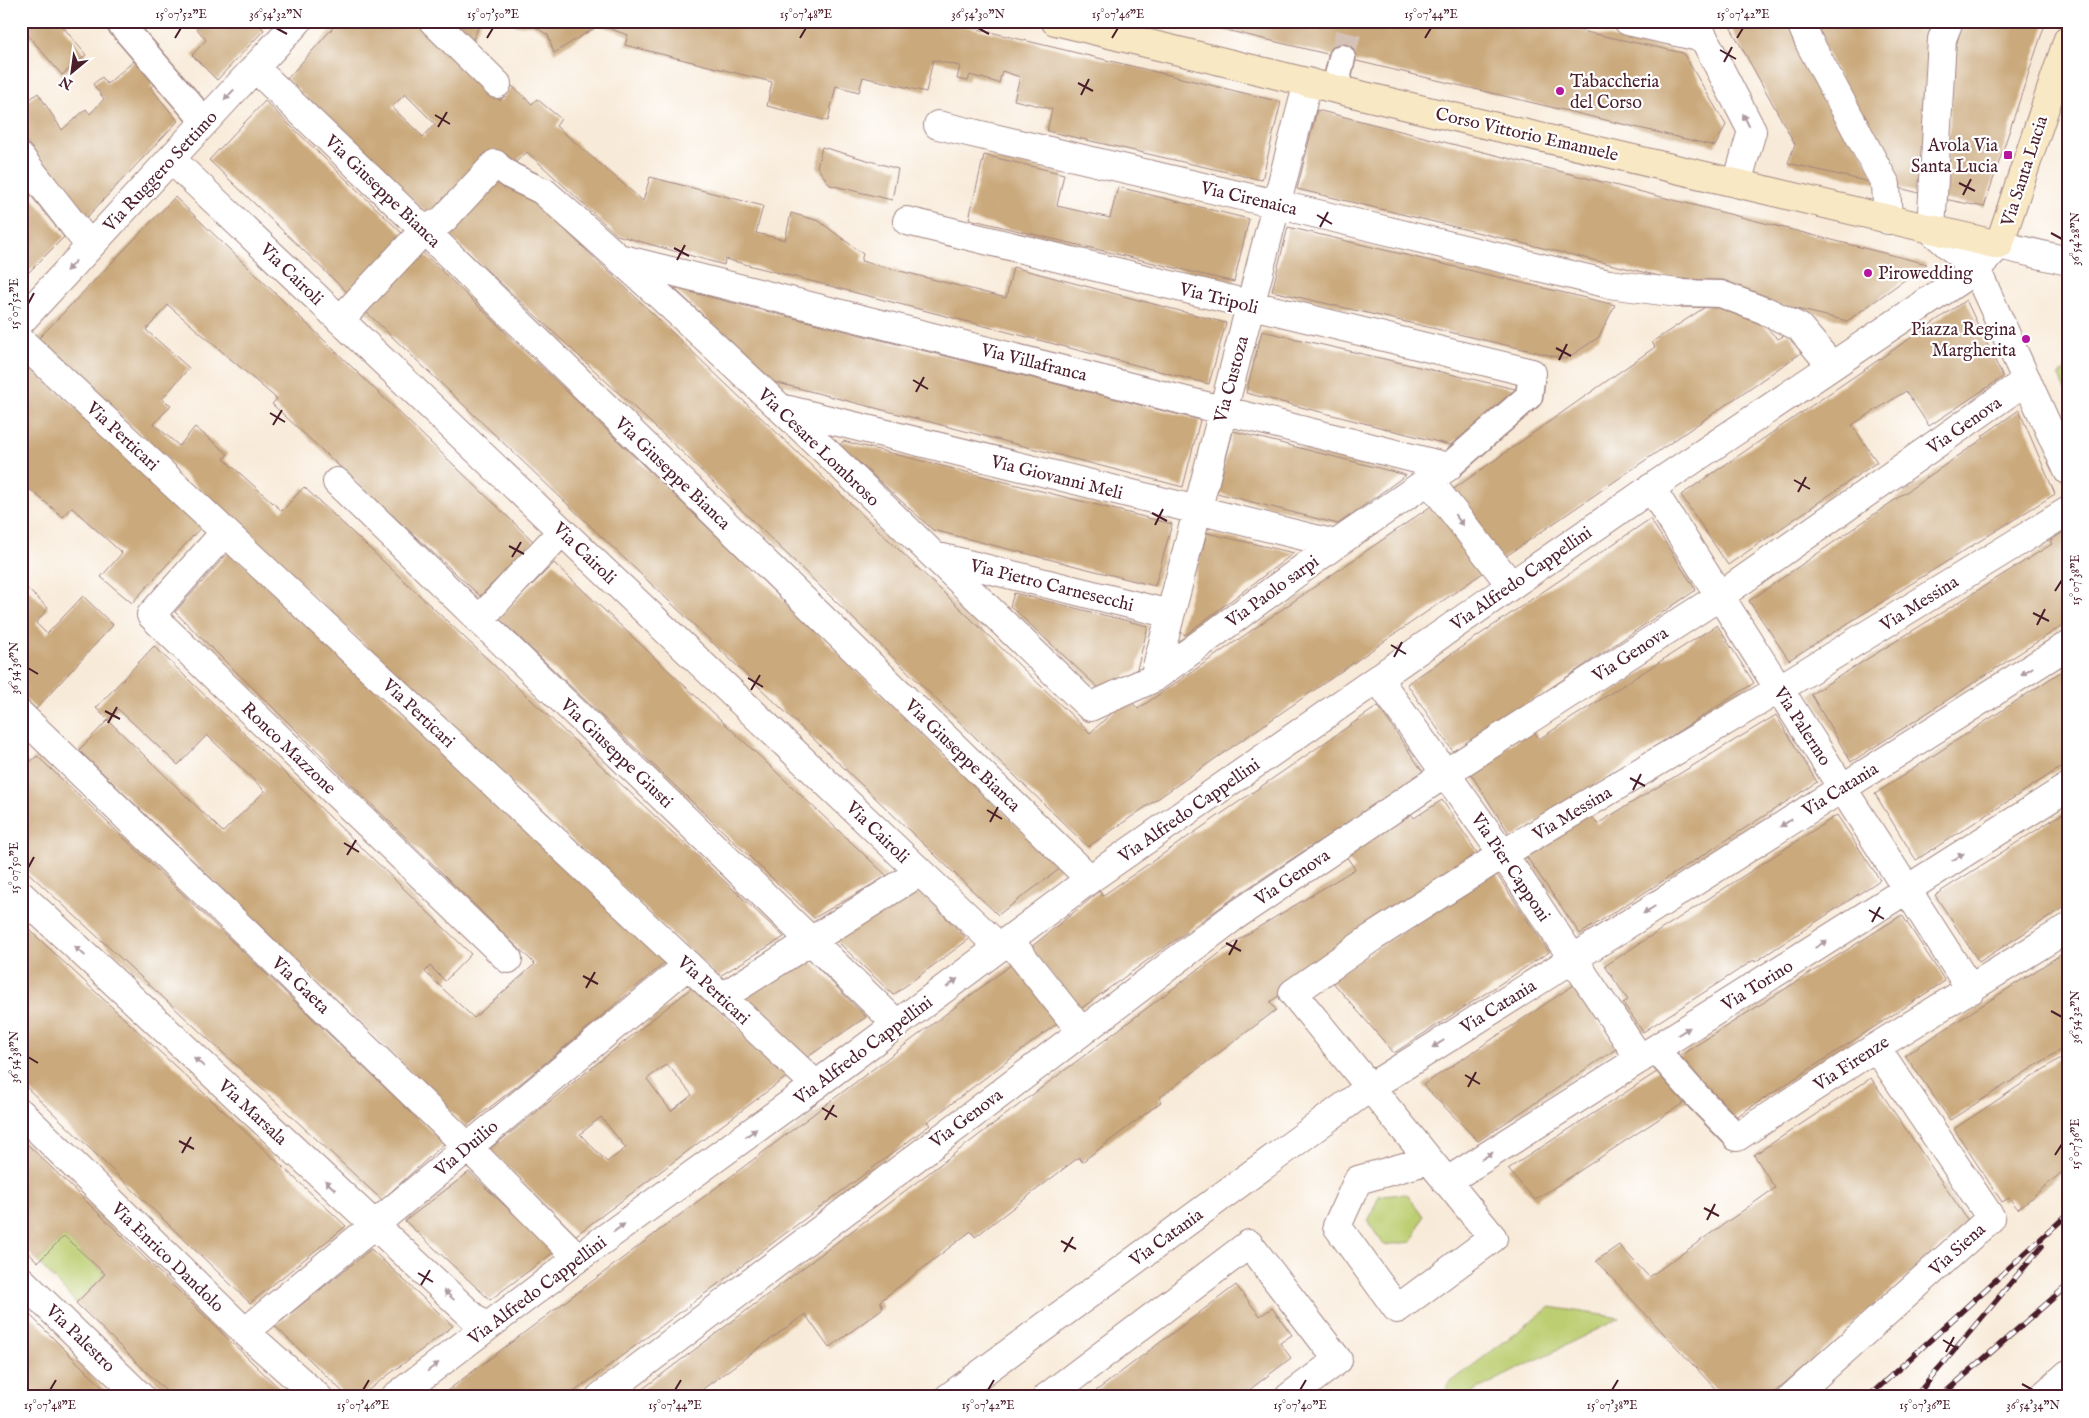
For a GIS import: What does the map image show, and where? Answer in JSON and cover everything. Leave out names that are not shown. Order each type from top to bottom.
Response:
[{"type":"main road","name":"Corso Vittorio Emanuele","points":[[1055,21],[1335,89],[1999,245]]},
{"type":"main road","name":"Via Santa Lucia","points":[[1999,245],[2068,39]]},
{"type":"street","points":[[118,21],[205,122]]},
{"type":"street","points":[[1628,21],[1700,30],[1752,131],[1737,183]]},
{"type":"street","points":[[1800,21],[1815,53],[1886,185],[1888,220]]},
{"type":"street","points":[[1949,21],[1942,39],[1932,230],[1976,269],[2018,387],[2068,471]]},
{"type":"street","points":[[439,24],[497,84]]},
{"type":"street","name":"Via Ruggero Settimo","points":[[21,320],[255,68],[284,26]]},
{"type":"street","points":[[1335,89],[1342,58]]},
{"type":"street","name":"Via Giuseppe Bianca","points":[[255,68],[424,230],[1090,879]]},
{"type":"street","name":"Via Custoza","points":[[1154,678],[1308,82]]},
{"type":"street","name":"Via Cirenaica","points":[[938,126],[1276,204],[1609,284],[1678,293]]},
{"type":"street","points":[[21,158],[90,246]]},
{"type":"street","name":"Via Cairoli","points":[[171,159],[920,872],[1004,944],[1081,1031]]},
{"type":"street","points":[[340,320],[424,230],[443,220],[495,164],[511,176],[544,192]]},
{"type":"street","name":"Via Cesare Lombroso","points":[[544,192],[620,258],[1090,707]]},
{"type":"street","name":"Via Tripoli","points":[[907,221],[1532,373]]},
{"type":"street","points":[[1999,245],[2068,262]]},
{"type":"street","name":"Via Alfredo Cappellini","points":[[394,1397],[578,1258],[816,1085],[1090,879],[1651,488],[1976,269],[1999,245]]},
{"type":"street","name":"Via Villafranca","points":[[620,258],[1223,409],[1439,474]]},
{"type":"street","points":[[1678,293],[1721,294],[1768,312],[1799,327],[1831,365]]},
{"type":"street","name":"Via Perticari","points":[[21,341],[816,1085]]},
{"type":"street","points":[[1511,585],[1439,474],[1529,396],[1532,373]]},
{"type":"street","name":"Via Genova","points":[[600,1397],[1232,918],[1446,772],[1720,596],[2018,387]]},
{"type":"street","name":"Via Giovanni Meli","points":[[779,408],[1336,544]]},
{"type":"street","name":"Via Paolo sarpi","points":[[1090,707],[1154,678],[1336,544],[1439,474]]},
{"type":"street","name":"Via Giuseppe Giusti","points":[[337,482],[897,1024]]},
{"type":"street","name":"Via Palermo","points":[[1651,488],[1970,990]]},
{"type":"street","name":"Via Messina","points":[[1369,1088],[1293,993],[1373,937],[1503,854],[1779,689],[2065,512]]},
{"type":"street","points":[[479,620],[562,531]]},
{"type":"street","name":"Ronco Mazzone","points":[[225,532],[151,615],[508,959]]},
{"type":"street","name":"Via Pietro Carnesecchi","points":[[933,555],[1170,614]]},
{"type":"street","name":"Via Catania","points":[[950,1397],[1369,1088],[2068,645]]},
{"type":"street","name":"Via Pier Capponi","points":[[1378,679],[1446,772],[1573,958],[1648,1054]]},
{"type":"street","name":"Via Gaeta","points":[[21,715],[468,1147],[578,1258]]},
{"type":"street","name":"Via Torino","points":[[1446,1182],[2068,787]]},
{"type":"street","points":[[722,997],[920,872]]},
{"type":"street","name":"Via Marsala","points":[[21,895],[485,1328]]},
{"type":"street","name":"Via Firenze","points":[[1648,1054],[1697,1096],[1737,1137],[1876,1047],[2068,928]]},
{"type":"street","name":"Via Duilio","points":[[245,1332],[688,965]]},
{"type":"street","name":"Via Siena","points":[[1792,1397],[1992,1218],[1876,1047]]},
{"type":"street","points":[[1369,1088],[1429,1160],[1446,1182],[1493,1238],[1397,1309],[1337,1226],[1358,1180],[1429,1160]]},
{"type":"street","name":"Via Enrico Dandolo","points":[[21,1113],[245,1332],[318,1397]]},
{"type":"street","points":[[1056,1394],[1249,1244],[1338,1360],[1290,1397]]},
{"type":"street","name":"Via Palestro","points":[[21,1280],[141,1397]]},
{"type":"street","points":[[2042,1397],[2068,1374]]},
{"type":"green space","points":[[2068,366],[2068,396],[2059,376]]},
{"type":"green space","points":[[1407,1194],[1423,1216],[1412,1242],[1384,1245],[1368,1222],[1379,1196]]},
{"type":"green space","points":[[64,1236],[105,1274],[76,1303],[38,1262]]},
{"type":"green space","points":[[1550,1307],[1620,1318],[1462,1397],[1446,1397],[1447,1385]]},
{"type":"building","points":[[21,21],[71,21],[63,27],[86,55],[62,75],[21,27]]},
{"type":"building","points":[[191,21],[256,21],[264,30],[217,80],[192,55],[206,40]]},
{"type":"building","points":[[339,21],[416,21],[500,101],[512,86],[532,104],[537,99],[561,119],[556,126],[643,201],[650,177],[763,206],[756,233],[785,240],[791,213],[819,221],[863,254],[861,261],[1006,298],[1013,267],[1226,323],[1209,384],[725,259],[724,265],[617,235],[527,152],[510,167],[494,149],[468,180],[431,217],[287,79]],"holes":[[[405,94],[435,124],[423,137],[392,107]]]},
{"type":"building","points":[[454,21],[481,21],[471,44],[452,26]]},
{"type":"building","points":[[518,21],[944,21],[1281,102],[1262,180],[1047,131],[1052,109],[1014,100],[1020,77],[1002,71],[999,83],[970,75],[968,81],[957,79],[960,66],[933,60],[926,92],[863,77],[859,92],[836,86],[828,121],[767,106],[772,82],[625,45],[628,35],[599,25],[554,53],[548,35],[532,25],[515,26]]},
{"type":"building","points":[[1535,21],[1683,53],[1726,125],[1715,146],[1192,22]]},
{"type":"building","points":[[1727,21],[1794,21],[1878,184],[1788,163],[1795,144]]},
{"type":"building","points":[[1811,21],[1939,21],[1927,195],[1895,187]]},
{"type":"building","points":[[1963,21],[2046,21],[1984,207],[1944,199],[1955,49]]},
{"type":"building","points":[[135,60],[154,84],[150,87],[178,121],[86,218],[53,181],[55,178],[21,134],[21,106],[38,93],[62,130],[86,109],[90,114],[104,99],[93,84],[102,77],[107,84]]},
{"type":"building","points":[[265,101],[407,238],[351,296],[209,160]]},
{"type":"building","points":[[1317,110],[1927,264],[1847,321],[1297,189]]},
{"type":"building","points":[[822,147],[898,169],[892,200],[830,185],[817,167]]},
{"type":"building","points":[[984,155],[1064,174],[1057,206],[1110,218],[1118,187],[1249,219],[1234,282],[969,219]]},
{"type":"building","points":[[498,174],[543,209],[1090,733],[1128,698],[1138,709],[1437,502],[1490,568],[1088,847],[682,452],[447,233]]},
{"type":"building","points":[[21,183],[64,237],[21,280]]},
{"type":"building","points":[[175,197],[534,542],[480,596],[272,404],[277,399],[168,305],[146,330],[189,368],[162,399],[171,405],[154,424],[179,446],[195,427],[228,454],[224,459],[282,511],[304,487],[784,937],[718,977],[39,338]]},
{"type":"building","points":[[1288,227],[1615,305],[1599,337],[1566,359],[1272,291]]},
{"type":"building","points":[[418,248],[1061,868],[998,915],[363,309]]},
{"type":"building","points":[[674,288],[1200,420],[1183,487],[774,382]]},
{"type":"building","points":[[1722,296],[1760,322],[1778,339],[1789,333],[1801,353],[1499,561],[1448,493],[1655,347],[1652,342]]},
{"type":"building","points":[[1966,300],[2003,377],[1929,426],[1906,391],[1852,425],[1877,462],[1728,565],[1681,495]]},
{"type":"building","points":[[1262,331],[1524,391],[1450,445],[1246,393]]},
{"type":"building","points":[[21,358],[203,525],[132,603],[101,577],[122,553],[71,507],[63,517],[26,486],[21,491]]},
{"type":"building","points":[[2019,410],[2055,494],[1789,660],[1749,601],[1984,438],[1982,436]]},
{"type":"building","points":[[1233,431],[1406,475],[1338,524],[1217,493]]},
{"type":"building","points":[[843,441],[1172,524],[1155,586],[933,530],[840,445]]},
{"type":"building","points":[[1650,519],[1696,590],[1454,753],[1407,684]]},
{"type":"building","points":[[2068,529],[2068,622],[1851,762],[1811,694],[2052,544],[2050,541]]},
{"type":"building","points":[[1207,533],[1294,553],[1185,635],[1180,631]]},
{"type":"building","points":[[230,551],[667,961],[526,1079],[466,1126],[79,750],[108,720],[96,708],[154,646],[471,954],[445,981],[430,966],[425,972],[474,1018],[535,964],[175,612]],"holes":[[[118,709],[178,765],[207,735],[265,791],[223,832],[108,720]]]},
{"type":"building","points":[[554,563],[887,876],[814,918],[499,618]]},
{"type":"building","points":[[21,583],[48,608],[36,623],[47,634],[83,596],[113,625],[36,709],[21,695]]},
{"type":"building","points":[[1014,593],[1148,626],[1137,669],[1102,691],[1010,606]]},
{"type":"building","points":[[1717,625],[1754,683],[1512,838],[1469,771],[1533,730],[1539,739]]},
{"type":"building","points":[[2068,667],[2068,763],[1916,860],[1875,794]]},
{"type":"building","points":[[1378,706],[1423,772],[1236,896],[1079,1010],[1030,948],[1100,891],[1102,896]]},
{"type":"building","points":[[1776,715],[1817,782],[1580,934],[1524,853],[1589,812],[1597,824]]},
{"type":"building","points":[[21,755],[29,763],[37,756],[444,1144],[382,1200],[21,866]]},
{"type":"building","points":[[1442,800],[1480,857],[1358,937],[1270,1002],[1276,1010],[1159,1098],[1161,1102],[1082,1162],[1079,1157],[975,1237],[971,1231],[880,1301],[883,1308],[829,1348],[805,1314],[692,1397],[632,1397],[1224,950],[1355,869],[1344,853],[1409,811],[1414,818]]},
{"type":"building","points":[[2068,810],[2068,905],[1979,962],[1935,895]]},
{"type":"building","points":[[1837,815],[1880,880],[1755,962],[1754,960],[1643,1032],[1623,1003],[1628,1000],[1605,966]]},
{"type":"building","points":[[1495,872],[1549,952],[1394,1053],[1330,979]]},
{"type":"building","points":[[917,888],[968,940],[893,995],[836,940]]},
{"type":"building","points":[[1902,915],[1945,981],[1728,1122],[1676,1058]]},
{"type":"building","points":[[21,922],[346,1226],[250,1303],[21,1082]]},
{"type":"building","points":[[2068,950],[2068,1045],[1950,1120],[1905,1055]]},
{"type":"building","points":[[808,958],[866,1017],[806,1058],[744,999]]},
{"type":"building","points":[[1016,961],[1059,1022],[927,1122],[930,1125],[567,1397],[514,1397],[511,1393],[507,1397],[439,1397]]},
{"type":"building","points":[[1574,985],[1616,1049],[1478,1141],[1423,1085]]},
{"type":"building","points":[[694,986],[789,1075],[576,1235],[490,1149]],"holes":[[[667,1064],[692,1095],[671,1111],[647,1079]],[[601,1117],[626,1148],[607,1162],[580,1134]]]},
{"type":"building","points":[[2068,1053],[2068,1167],[2018,1209],[2009,1198],[2002,1202],[1954,1129]]},
{"type":"building","points":[[1666,1066],[1694,1096],[1535,1200],[1508,1169]]},
{"type":"building","points":[[1871,1078],[1969,1222],[1769,1397],[1723,1397],[1596,1261],[1619,1245],[1649,1277],[1775,1188],[1754,1155]]},
{"type":"building","points":[[21,1138],[288,1397],[172,1397],[76,1303],[105,1274],[64,1236],[38,1262],[21,1246]]},
{"type":"building","points":[[469,1172],[554,1252],[490,1300],[405,1221]]},
{"type":"building","points":[[371,1249],[453,1326],[359,1397],[348,1397],[275,1326]]},
{"type":"building","points":[[1236,1285],[1260,1316],[1272,1308],[1292,1335],[1280,1343],[1291,1358],[1240,1397],[1100,1397],[1096,1391]]},
{"type":"building","points":[[21,1306],[112,1397],[21,1397]]},
{"type":"tunnel","points":[[1342,58],[1351,21]]},
{"type":"railway","points":[[1868,1397],[2068,1214]]},
{"type":"railway","points":[[1915,1397],[2042,1246]]},
{"type":"railway","points":[[1940,1397],[2068,1285]]},
{"type":"place","name":"Tabaccheria del Corso","points":[[1560,91]]},
{"type":"place","name":"Avola Via Santa Lucia","points":[[2008,155]]},
{"type":"place","name":"Pirowedding","points":[[1868,273]]},
{"type":"place","name":"Piazza Regina Margherita","points":[[2026,339]]}]
